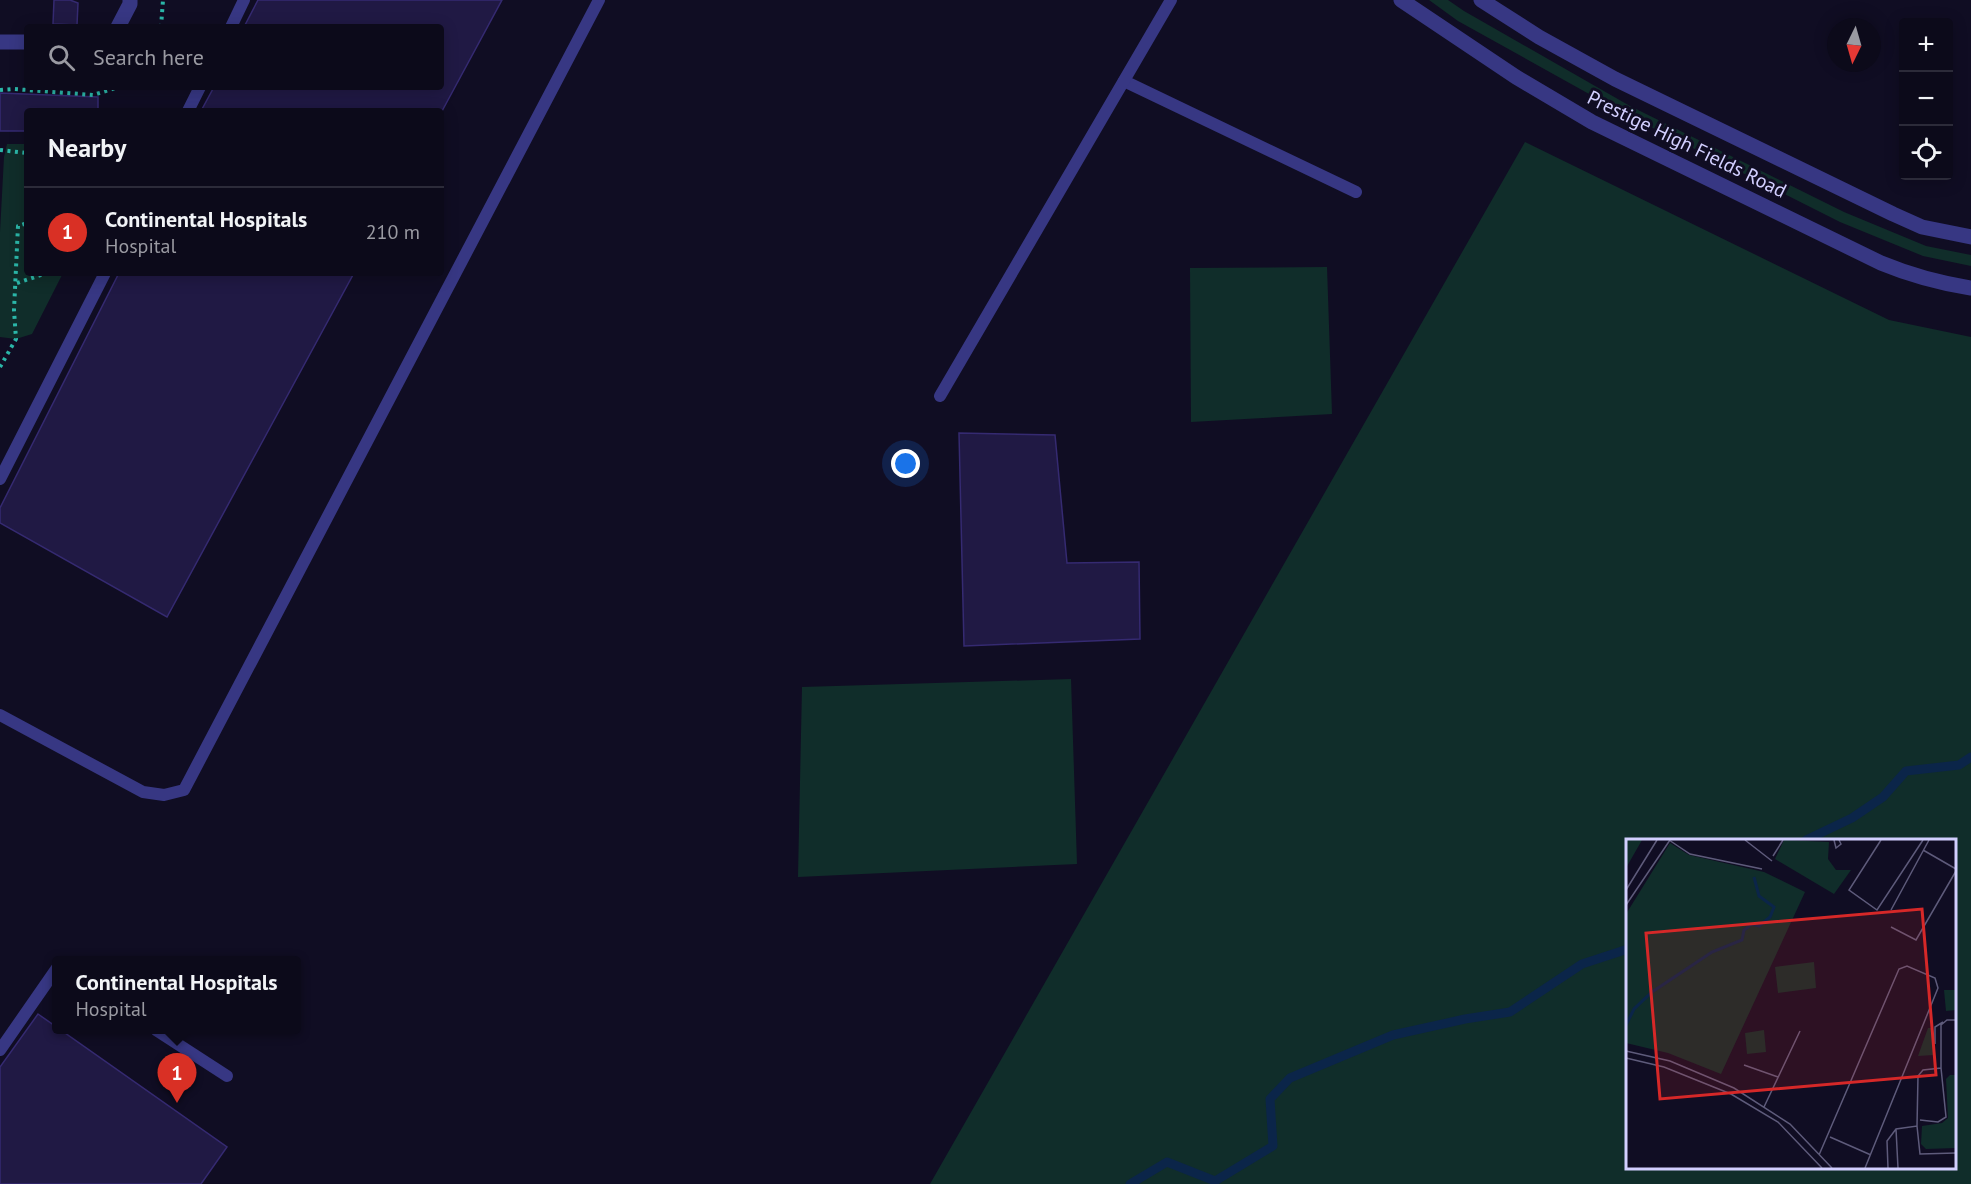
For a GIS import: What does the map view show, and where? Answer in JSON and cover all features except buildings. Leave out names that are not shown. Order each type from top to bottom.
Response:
[{"type":"street","points":[[120,24],[130,0]]},
{"type":"street","name":"Prestige High Fields Road","points":[[1401,0],[1516,78],[1592,122],[1881,263],[1910,275],[1942,284],[1971,288]]},
{"type":"street","name":"Prestige High Fields Road","points":[[1481,0],[1539,37],[1614,79],[1775,157],[1922,227],[1971,237]]},
{"type":"street","points":[[0,42],[24,42]]},
{"type":"lane","points":[[232,24],[244,0]]},
{"type":"lane","points":[[0,716],[143,792],[164,795],[184,790],[599,0]]},
{"type":"lane","points":[[940,396],[1171,0]]},
{"type":"lane","points":[[1124,81],[1356,192]]},
{"type":"lane","points":[[190,108],[198,90]]},
{"type":"lane","points":[[0,479],[103,276]]},
{"type":"lane","points":[[0,1050],[52,975]]},
{"type":"lane","points":[[164,1034],[227,1076]]},
{"type":"path","points":[[161,24],[163,0]]},
{"type":"path","points":[[0,90],[24,90]]},
{"type":"path","points":[[27,90],[93,95],[110,90]]},
{"type":"path","points":[[0,150],[24,153]]},
{"type":"path","points":[[0,367],[16,339],[14,309],[18,226],[24,224]]},
{"type":"path","points":[[17,283],[38,276]]},
{"type":"green space","points":[[1429,0],[1448,0],[1630,106],[1844,212],[1926,246],[1971,255],[1971,266],[1923,256],[1840,222],[1625,114],[1458,21]]},
{"type":"green space","points":[[1525,142],[1889,320],[1971,337],[1971,1184],[930,1184]]},
{"type":"green space","points":[[7,144],[24,144],[24,276],[61,276],[32,334],[16,339],[0,337],[0,232],[4,157]]},
{"type":"green space","points":[[1327,267],[1332,414],[1191,422],[1190,268]]},
{"type":"green space","points":[[1071,679],[1077,864],[798,877],[802,687]]},
{"type":"waterway","points":[[1808,839],[1852,818],[1883,797],[1906,771],[1959,765],[1971,757]]},
{"type":"waterway","points":[[1130,1184],[1167,1162],[1215,1181],[1273,1146],[1270,1099],[1290,1078],[1393,1035],[1465,1019],[1510,1012],[1582,964],[1626,950]]},
{"type":"place","name":"Continental Hospitals","points":[[177,1103]]}]
